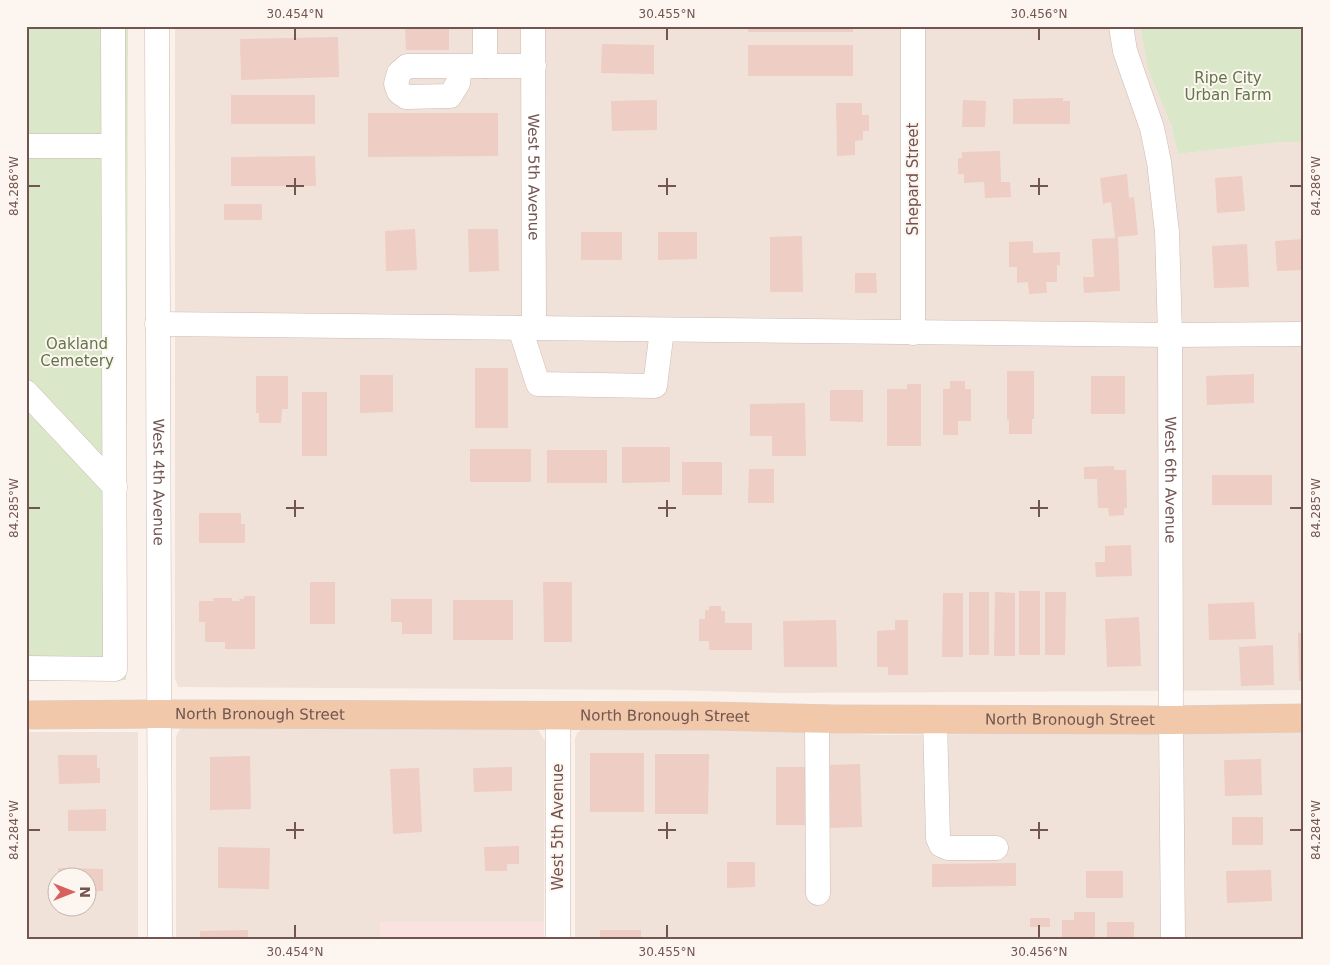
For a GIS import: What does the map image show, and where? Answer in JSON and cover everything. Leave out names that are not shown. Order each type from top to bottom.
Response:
[{"type":"main road","name":"North Bronough Street","points":[[26,715],[701,716],[817,719],[1171,720],[1304,718]]},
{"type":"street","points":[[26,668],[115,669],[112,26]]},
{"type":"street","name":"West 4th Avenue","points":[[157,26],[160,939]]},
{"type":"street","points":[[485,26],[485,66]]},
{"type":"street","name":"West 5th Avenue","points":[[533,26],[534,66],[527,328],[538,384],[655,386],[662,330]]},
{"type":"street","name":"Shepard Street","points":[[913,26],[914,332]]},
{"type":"street","name":"West 6th Avenue","points":[[1121,26],[1125,51],[1152,128],[1159,162],[1167,232],[1170,335],[1173,939]]},
{"type":"street","points":[[460,66],[534,66]]},
{"type":"street","points":[[26,146],[113,146]]},
{"type":"street","points":[[157,324],[1170,335],[1304,334]]},
{"type":"street","points":[[26,392],[114,487]]},
{"type":"street","name":"West 5th Avenue","points":[[558,716],[558,939]]},
{"type":"street","points":[[817,719],[818,893]]},
{"type":"street","points":[[935,719],[938,838],[941,845],[948,848],[996,848]]},
{"type":"shaded area","points":[[175,26],[1140,26],[1148,70],[1171,125],[1178,154],[1281,142],[1304,142],[1304,690],[780,693],[666,690],[178,687],[175,678]]},
{"type":"shaded area","points":[[188,726],[532,727],[539,731],[545,741],[544,922],[380,922],[380,939],[176,939],[176,736],[180,729]]},
{"type":"shaded area","points":[[586,728],[711,729],[886,735],[1304,730],[1304,939],[575,939],[575,739],[577,733]]},
{"type":"shaded area","points":[[26,732],[138,732],[138,939],[26,939]]},
{"type":"shaded area","points":[[380,922],[544,922],[544,939],[380,939]]},
{"type":"green space","name":"Oakland Cemetery","points":[[26,26],[128,26],[126,680],[26,681]]},
{"type":"green space","name":"Ripe City Urban Farm","points":[[1140,26],[1304,26],[1304,142],[1281,142],[1178,154],[1171,125],[1148,70]]},
{"type":"building","points":[[405,26],[449,26],[449,50],[406,50]]},
{"type":"building","points":[[748,26],[853,26],[853,32],[748,32]]},
{"type":"building","points":[[338,37],[339,77],[241,80],[240,39]]},
{"type":"building","points":[[602,44],[654,45],[654,74],[601,73]]},
{"type":"building","points":[[748,45],[853,45],[853,76],[748,76]]},
{"type":"building","points":[[231,95],[315,95],[315,124],[231,124]]},
{"type":"building","points":[[1063,98],[1063,101],[1070,101],[1070,124],[1013,124],[1013,99]]},
{"type":"building","points":[[657,100],[657,130],[612,131],[611,101]]},
{"type":"building","points":[[963,100],[986,101],[985,127],[962,127]]},
{"type":"building","points":[[836,103],[862,103],[862,115],[869,115],[869,131],[863,131],[863,140],[855,141],[855,155],[837,156]]},
{"type":"building","points":[[368,113],[498,113],[498,156],[368,157]]},
{"type":"building","points":[[1000,151],[1001,182],[1010,182],[1011,197],[985,198],[984,182],[964,183],[964,174],[958,174],[958,158],[962,158],[962,152]]},
{"type":"building","points":[[315,156],[316,186],[231,186],[231,157]]},
{"type":"building","points":[[1127,174],[1129,198],[1134,197],[1138,235],[1118,237],[1120,291],[1084,293],[1083,277],[1094,277],[1092,239],[1115,238],[1111,202],[1103,204],[1100,178]]},
{"type":"building","points":[[1242,176],[1245,211],[1217,213],[1215,178]]},
{"type":"building","points":[[224,204],[262,204],[262,220],[224,220]]},
{"type":"building","points":[[415,229],[417,270],[386,271],[385,231]]},
{"type":"building","points":[[468,229],[498,229],[499,271],[469,272]]},
{"type":"building","points":[[581,232],[622,232],[622,260],[581,260]]},
{"type":"building","points":[[658,232],[697,232],[697,259],[658,260]]},
{"type":"building","points":[[802,236],[803,292],[770,292],[770,237]]},
{"type":"building","points":[[1304,239],[1304,270],[1277,271],[1275,241]]},
{"type":"building","points":[[1033,241],[1033,253],[1060,252],[1060,265],[1057,265],[1057,282],[1046,282],[1047,293],[1029,294],[1028,282],[1017,283],[1017,267],[1009,267],[1009,242]]},
{"type":"building","points":[[1247,244],[1249,287],[1214,288],[1212,246]]},
{"type":"building","points":[[855,273],[876,273],[877,293],[855,293]]},
{"type":"building","points":[[475,368],[508,368],[508,428],[475,428]]},
{"type":"building","points":[[1007,371],[1034,371],[1034,419],[1032,419],[1032,434],[1009,434],[1009,420],[1007,420]]},
{"type":"building","points":[[1254,374],[1254,403],[1207,405],[1206,376]]},
{"type":"building","points":[[360,375],[393,375],[393,412],[360,413]]},
{"type":"building","points":[[256,376],[288,376],[288,409],[282,409],[281,423],[259,423],[259,413],[256,413]]},
{"type":"building","points":[[1091,376],[1125,376],[1125,414],[1091,414]]},
{"type":"building","points":[[950,381],[965,381],[965,389],[971,389],[971,421],[958,421],[958,435],[943,435],[943,389],[950,389]]},
{"type":"building","points":[[907,384],[921,384],[921,446],[887,446],[887,389],[907,389]]},
{"type":"building","points":[[830,390],[863,390],[863,422],[830,421]]},
{"type":"building","points":[[302,392],[327,392],[327,456],[302,456]]},
{"type":"building","points":[[805,403],[806,456],[772,456],[772,436],[750,436],[750,404]]},
{"type":"building","points":[[622,447],[670,447],[670,482],[622,483]]},
{"type":"building","points":[[470,449],[531,449],[531,482],[470,482]]},
{"type":"building","points":[[547,450],[607,450],[607,483],[547,483]]},
{"type":"building","points":[[682,462],[722,462],[722,495],[682,495]]},
{"type":"building","points":[[1114,466],[1114,470],[1126,470],[1127,508],[1124,508],[1124,515],[1109,516],[1108,508],[1098,508],[1097,479],[1084,479],[1084,467]]},
{"type":"building","points":[[749,469],[774,469],[774,503],[748,503]]},
{"type":"building","points":[[1212,475],[1272,475],[1272,505],[1212,505]]},
{"type":"building","points":[[199,513],[241,513],[241,524],[245,524],[245,543],[199,543]]},
{"type":"building","points":[[1131,545],[1132,576],[1096,577],[1095,562],[1105,562],[1105,546]]},
{"type":"building","points":[[310,582],[335,582],[335,624],[310,624]]},
{"type":"building","points":[[543,582],[572,582],[572,642],[544,642]]},
{"type":"building","points":[[1019,591],[1040,591],[1040,655],[1019,655]]},
{"type":"building","points":[[969,592],[989,592],[989,655],[969,655]]},
{"type":"building","points":[[995,592],[1015,593],[1015,656],[994,656]]},
{"type":"building","points":[[1045,592],[1066,592],[1065,655],[1045,655]]},
{"type":"building","points":[[943,593],[963,593],[963,657],[942,657]]},
{"type":"building","points":[[244,596],[255,596],[255,649],[225,649],[225,642],[205,642],[205,622],[199,622],[199,601],[214,601],[213,598],[232,598],[232,601],[240,601],[239,599],[244,599]]},
{"type":"building","points":[[391,599],[432,599],[432,634],[402,634],[402,622],[391,622]]},
{"type":"building","points":[[453,600],[513,600],[513,640],[453,640]]},
{"type":"building","points":[[1254,602],[1256,639],[1209,640],[1208,604]]},
{"type":"building","points":[[709,606],[721,606],[721,611],[725,611],[725,623],[752,623],[752,650],[709,650],[709,641],[699,641],[699,619],[705,619],[705,610],[709,610]]},
{"type":"building","points":[[1139,617],[1141,666],[1107,667],[1105,619]]},
{"type":"building","points":[[836,620],[837,667],[784,667],[783,621]]},
{"type":"building","points":[[895,620],[908,620],[908,675],[888,675],[888,667],[877,667],[877,631],[895,630]]},
{"type":"building","points":[[1298,633],[1304,633],[1304,681],[1299,681]]},
{"type":"building","points":[[1273,645],[1274,685],[1241,686],[1239,647]]},
{"type":"building","points":[[590,753],[644,753],[644,812],[590,812]]},
{"type":"building","points":[[655,754],[709,754],[708,814],[655,814]]},
{"type":"building","points":[[58,755],[97,755],[97,768],[100,768],[100,783],[59,784]]},
{"type":"building","points":[[250,756],[251,809],[210,810],[210,757]]},
{"type":"building","points":[[1261,759],[1262,795],[1225,796],[1224,760]]},
{"type":"building","points":[[860,764],[862,827],[828,828],[826,765]]},
{"type":"building","points":[[512,767],[512,791],[474,792],[473,768]]},
{"type":"building","points":[[776,767],[806,767],[806,825],[776,825]]},
{"type":"building","points":[[419,768],[422,832],[393,834],[390,769]]},
{"type":"building","points":[[106,809],[106,831],[68,831],[68,810]]},
{"type":"building","points":[[1232,817],[1263,817],[1263,845],[1232,845]]},
{"type":"building","points":[[519,846],[519,864],[507,864],[507,871],[485,871],[484,847]]},
{"type":"building","points":[[218,847],[270,848],[269,889],[218,888]]},
{"type":"building","points":[[727,862],[755,862],[755,887],[727,888]]},
{"type":"building","points":[[1016,863],[1016,886],[932,887],[932,864]]},
{"type":"building","points":[[98,869],[103,869],[103,891],[98,891]]},
{"type":"building","points":[[1271,870],[1272,901],[1227,903],[1226,871]]},
{"type":"building","points":[[1086,871],[1123,871],[1123,898],[1086,898]]},
{"type":"building","points":[[1074,912],[1095,912],[1095,939],[1062,939],[1062,920],[1074,920]]},
{"type":"building","points":[[1030,918],[1050,918],[1050,927],[1030,927]]},
{"type":"building","points":[[1107,922],[1134,922],[1134,939],[1107,939]]},
{"type":"building","points":[[248,930],[248,939],[200,939],[200,931]]},
{"type":"building","points":[[600,930],[641,930],[641,939],[600,939]]}]
